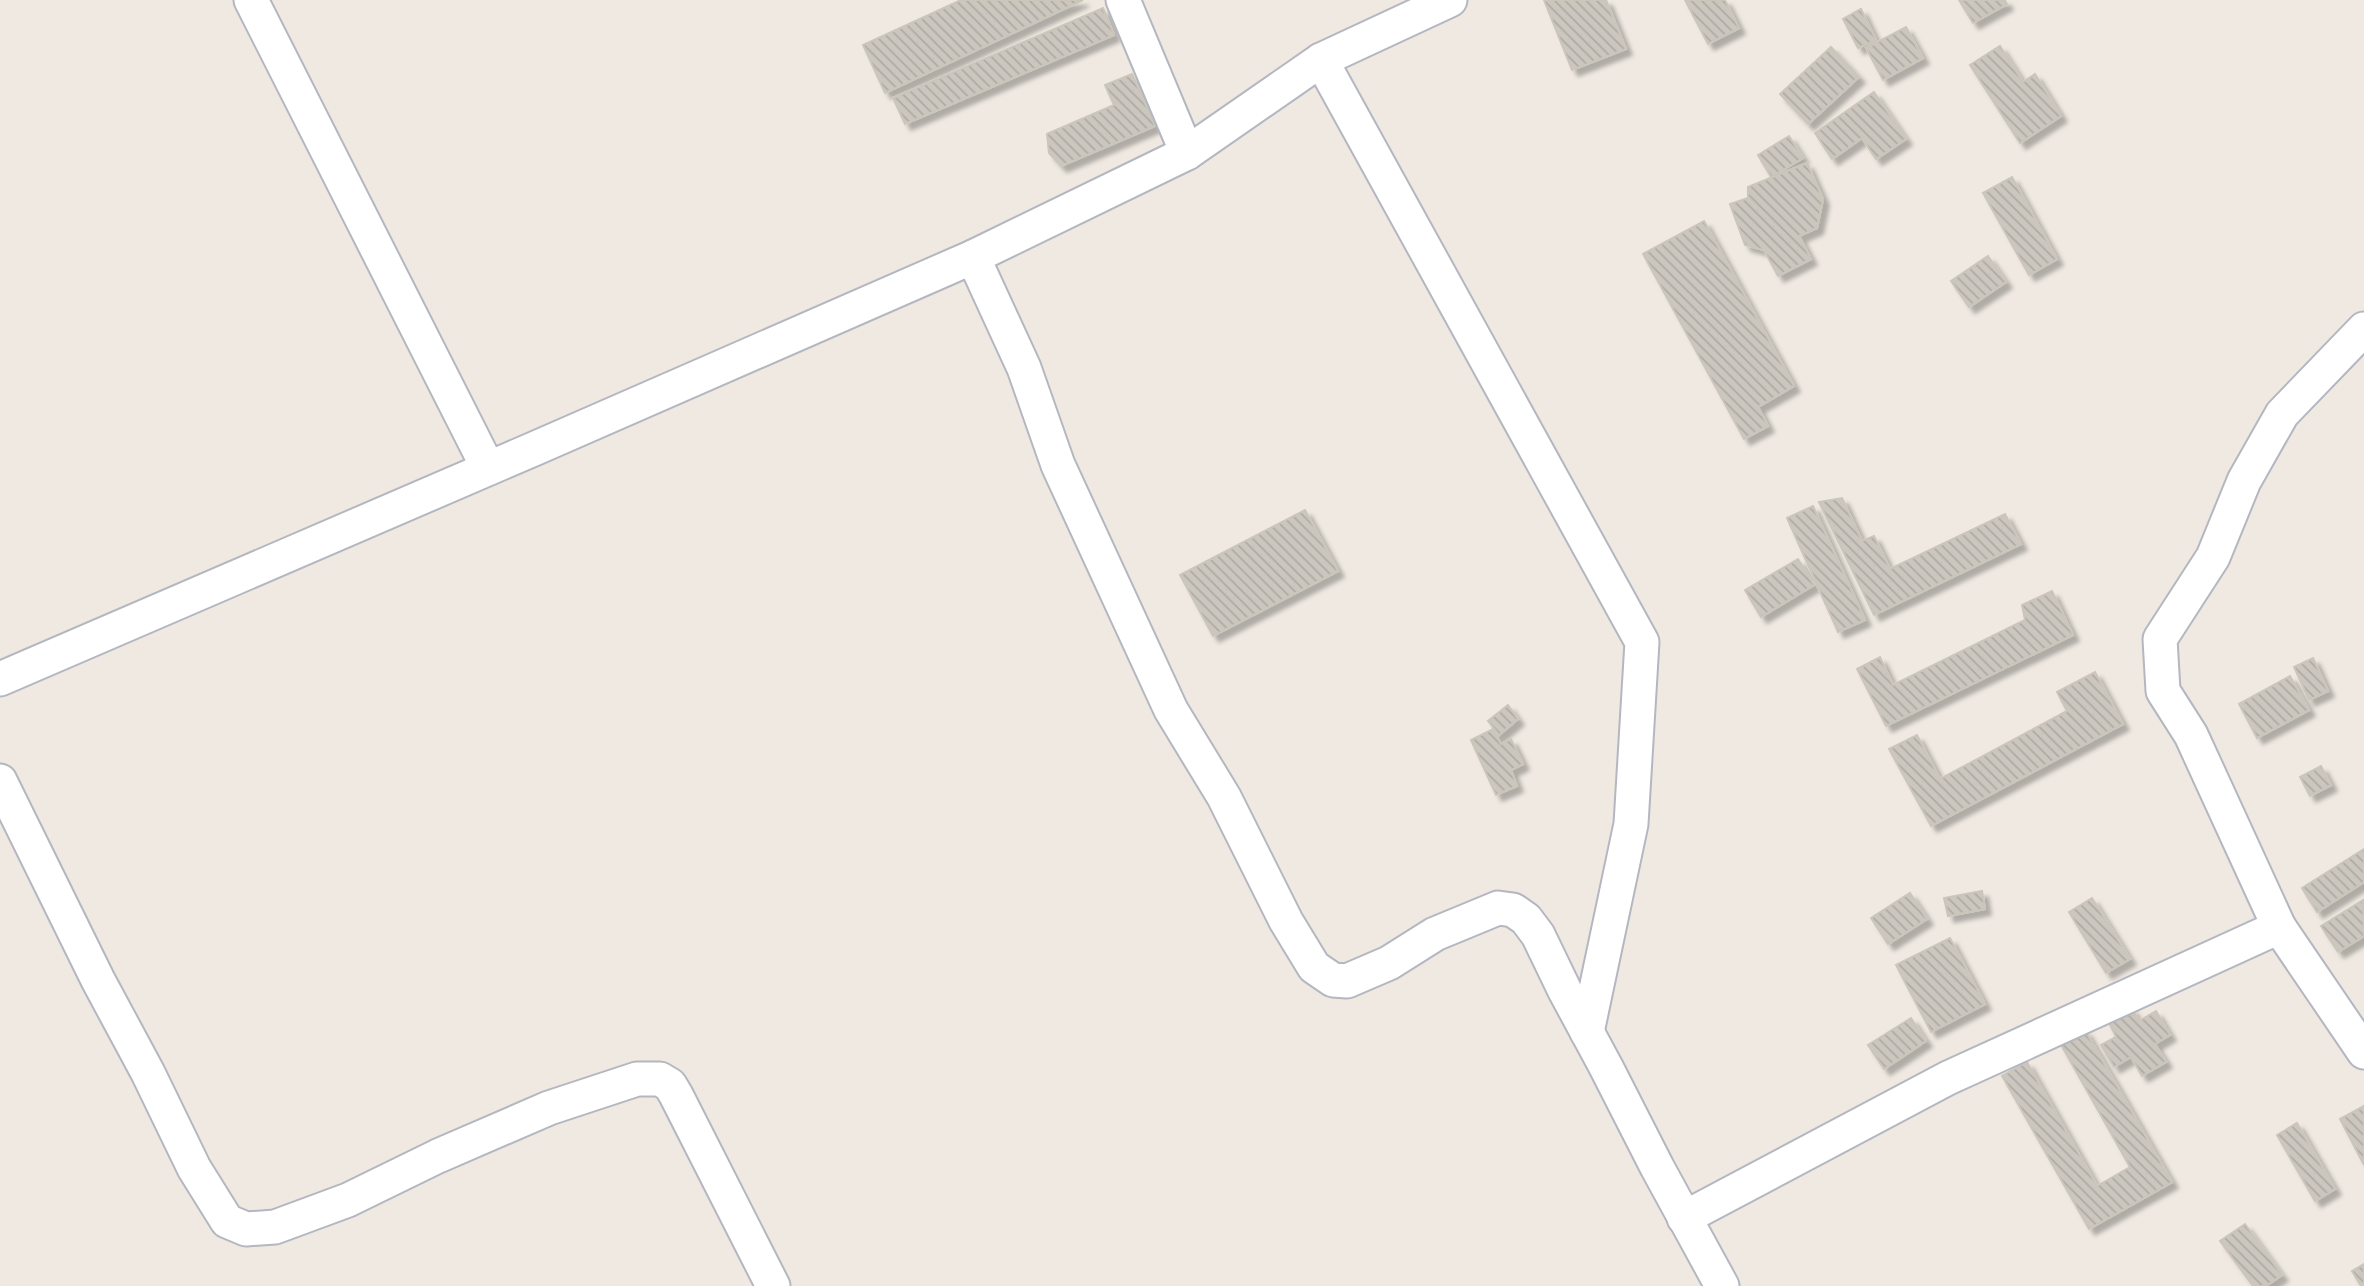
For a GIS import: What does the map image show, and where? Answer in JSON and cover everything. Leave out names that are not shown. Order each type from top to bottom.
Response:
[{"type":"street","points":[[251,0],[488,468]]},
{"type":"street","points":[[1123,0],[1187,153]]},
{"type":"street","points":[[0,679],[973,257],[1187,153],[1321,60],[1450,0]]},
{"type":"street","points":[[1321,60],[1642,642],[1630,824],[1587,1032]]},
{"type":"street","points":[[973,257],[1024,368],[1058,465],[1171,710],[1224,797],[1286,921],[1314,967],[1333,980],[1347,981],[1389,963],[1435,934],[1498,908],[1513,910],[1526,919],[1538,935],[1722,1286]]},
{"type":"street","points":[[2364,329],[2282,414],[2244,481],[2213,557],[2160,639],[2163,691],[2191,735],[2279,927],[2364,1052]]},
{"type":"street","points":[[0,781],[194,1168],[227,1221],[246,1229],[275,1227],[348,1200],[438,1156],[549,1108],[638,1080],[660,1080],[670,1085],[676,1095],[773,1286]]},
{"type":"street","points":[[1684,1218],[1948,1079],[2279,927]]},
{"type":"building","points":[[961,0],[1083,0],[885,93],[863,45]]},
{"type":"building","points":[[1544,0],[1606,0],[1626,49],[1572,70]]},
{"type":"building","points":[[1685,0],[1725,0],[1739,28],[1708,44]]},
{"type":"building","points":[[1959,0],[2005,0],[2007,4],[1973,23]]},
{"type":"building","points":[[1103,8],[1114,35],[905,124],[893,98]]},
{"type":"building","points":[[1861,9],[1876,40],[1858,48],[1843,19]]},
{"type":"building","points":[[1906,27],[1923,58],[1883,80],[1866,48]]},
{"type":"building","points":[[2000,46],[2023,82],[2035,74],[2061,116],[2020,143],[1970,65]]},
{"type":"building","points":[[1831,47],[1859,77],[1808,124],[1780,94]]},
{"type":"building","points":[[1132,74],[1155,126],[1061,166],[1049,153],[1047,134],[1114,105],[1105,85]]},
{"type":"building","points":[[1874,92],[1906,139],[1876,159],[1862,138],[1832,159],[1815,133]]},
{"type":"building","points":[[1789,136],[1803,158],[1771,177],[1758,155]]},
{"type":"building","points":[[1807,163],[1823,199],[1817,228],[1799,236],[1811,259],[1778,276],[1764,250],[1745,245],[1730,204],[1748,198],[1748,187]]},
{"type":"building","points":[[2012,177],[2057,259],[2029,275],[1983,193]]},
{"type":"building","points":[[1704,221],[1794,386],[1758,407],[1768,426],[1744,439],[1643,254]]},
{"type":"building","points":[[1988,256],[2006,282],[1969,307],[1951,281]]},
{"type":"building","points":[[1842,498],[1862,541],[1874,536],[1890,569],[2005,514],[2021,544],[1874,615],[1819,502]]},
{"type":"building","points":[[1813,506],[1865,620],[1838,632],[1787,518]]},
{"type":"building","points":[[1305,510],[1338,571],[1213,636],[1180,575]]},
{"type":"building","points":[[1798,559],[1814,585],[1761,617],[1745,590]]},
{"type":"building","points":[[2052,591],[2073,635],[1886,726],[1857,669],[1880,657],[1893,685],[2025,620],[2022,605]]},
{"type":"building","points":[[2313,658],[2328,691],[2309,700],[2294,667]]},
{"type":"building","points":[[2095,672],[2123,724],[1931,826],[1889,749],[1917,735],[1940,779],[2067,711],[2057,692]]},
{"type":"building","points":[[2290,676],[2309,710],[2257,738],[2239,704]]},
{"type":"building","points":[[1508,705],[1518,719],[1499,735],[1488,721]]},
{"type":"building","points":[[1493,729],[1501,744],[1511,739],[1523,764],[1511,770],[1517,786],[1496,795],[1471,740]]},
{"type":"building","points":[[2321,766],[2331,785],[2310,796],[2300,777]]},
{"type":"building","points":[[2364,849],[2364,882],[2317,912],[2302,888]]},
{"type":"building","points":[[1982,891],[1985,909],[1948,916],[1944,898]]},
{"type":"building","points":[[1910,893],[1927,919],[1888,944],[1871,918]]},
{"type":"building","points":[[2092,898],[2130,959],[2106,973],[2069,912]]},
{"type":"building","points":[[2363,900],[2364,936],[2338,952],[2321,926]]},
{"type":"building","points":[[1950,938],[1985,1004],[1931,1032],[1896,965]]},
{"type":"building","points":[[2131,1008],[2139,1021],[2156,1011],[2170,1035],[2155,1044],[2166,1062],[2142,1076],[2131,1057],[2114,1067],[2101,1045],[2116,1037],[2108,1021]]},
{"type":"building","points":[[1911,1018],[1926,1041],[1884,1069],[1868,1045]]},
{"type":"building","points":[[2085,1030],[2172,1182],[2089,1229],[2002,1076],[2027,1062],[2097,1186],[2130,1167],[2060,1043]]},
{"type":"building","points":[[2364,1106],[2364,1165],[2340,1119]]},
{"type":"building","points":[[2297,1123],[2335,1189],[2315,1201],[2277,1135]]},
{"type":"building","points":[[2245,1224],[2282,1275],[2266,1286],[2253,1286],[2220,1241]]},
{"type":"building","points":[[2364,1264],[2364,1286],[2361,1286],[2352,1271]]}]
